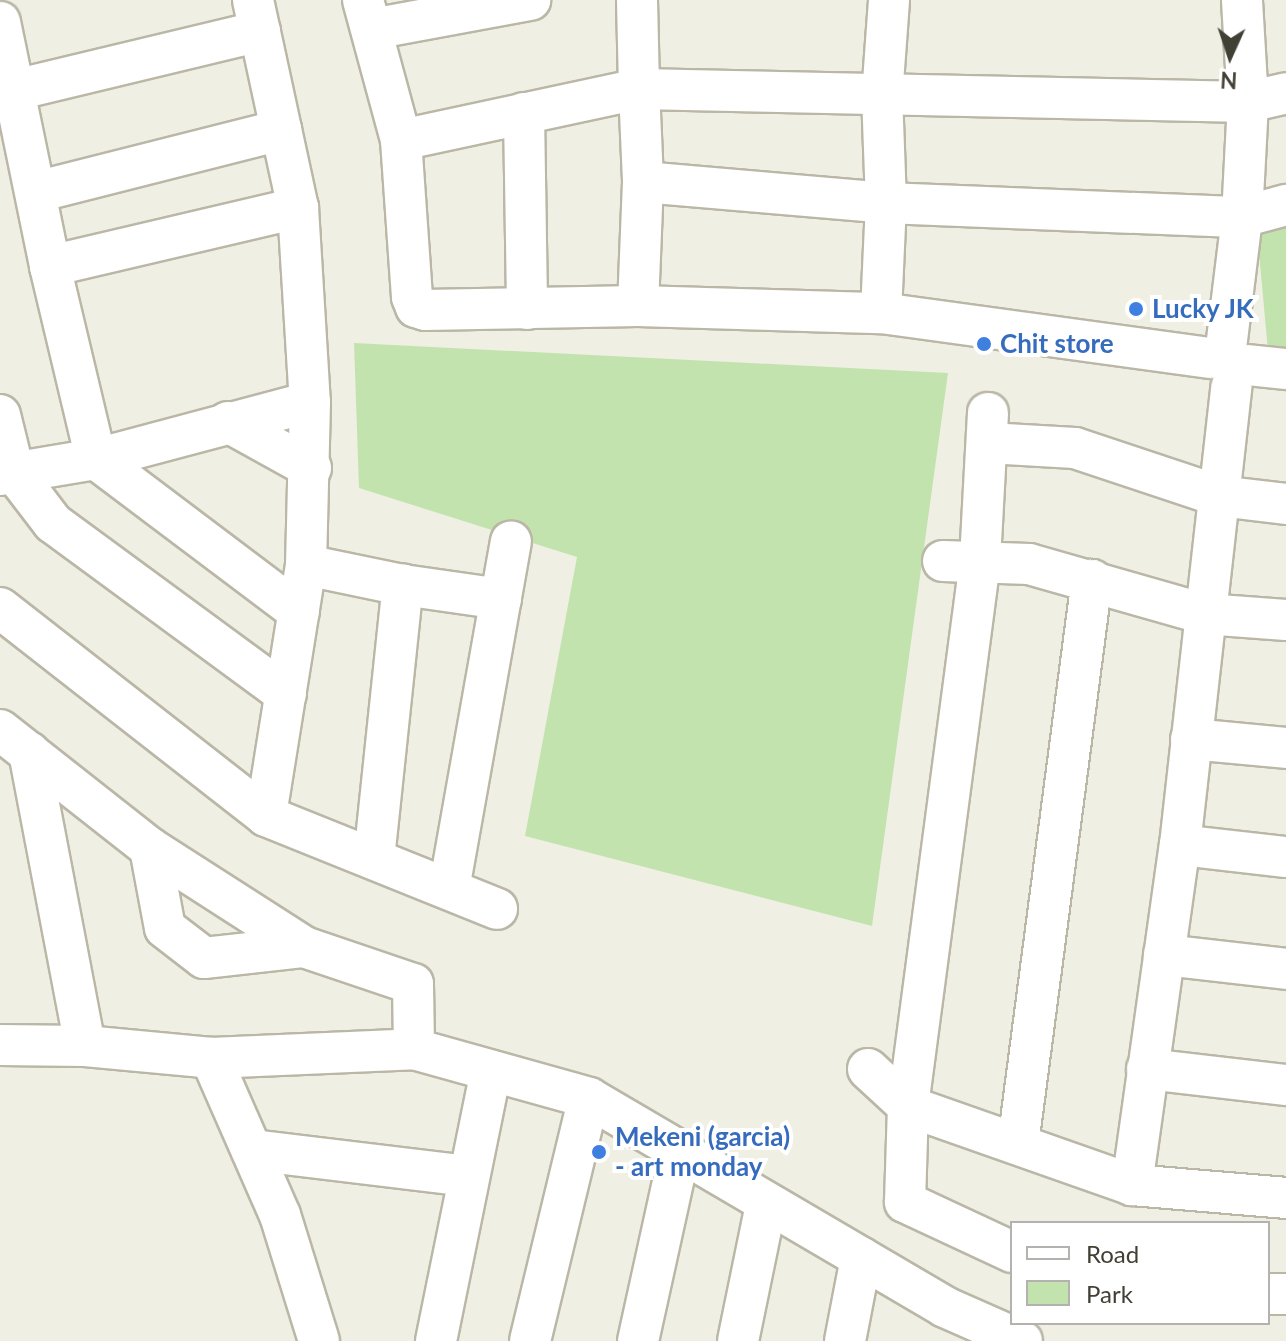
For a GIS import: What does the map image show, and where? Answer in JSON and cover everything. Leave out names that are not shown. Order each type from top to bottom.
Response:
[{"type":"street","points":[[530,0],[367,15],[401,140],[416,307],[425,310],[638,306],[881,313],[1240,365]]},
{"type":"street","points":[[637,0],[643,182],[638,306]]},
{"type":"street","points":[[881,313],[886,203],[882,96],[889,0]]},
{"type":"street","points":[[1132,1185],[1180,845],[1219,496],[1240,365],[1242,217],[1248,102],[1242,0]]},
{"type":"street","points":[[15,90],[256,16],[298,208],[311,468],[306,565],[266,816]]},
{"type":"street","points":[[0,22],[15,90],[21,171],[50,266],[96,459],[299,612]]},
{"type":"street","points":[[401,140],[639,89],[1248,102],[1286,93]]},
{"type":"street","points":[[524,113],[527,309]]},
{"type":"street","points":[[21,171],[281,130]]},
{"type":"street","points":[[643,182],[886,203],[1242,217],[1286,205]]},
{"type":"street","points":[[50,266],[298,208]]},
{"type":"street","points":[[7,474],[96,459],[310,402]]},
{"type":"street","points":[[0,415],[7,474],[53,523],[286,694]]},
{"type":"street","points":[[228,422],[311,468]]},
{"type":"street","points":[[1010,1251],[905,1202],[908,1106],[962,562],[988,428],[1075,448],[1219,496],[1286,504]]},
{"type":"street","points":[[449,889],[511,541]]},
{"type":"street","points":[[962,562],[1029,564],[1205,614],[1286,620]]},
{"type":"street","points":[[306,565],[403,585],[501,599]]},
{"type":"street","points":[[1018,1144],[1092,580]]},
{"type":"street","points":[[374,859],[403,585]]},
{"type":"street","points":[[0,608],[266,816],[497,909]]},
{"type":"street","points":[[1191,739],[1286,748]]},
{"type":"street","points":[[14,741],[150,848],[304,947],[413,984],[414,1049]]},
{"type":"street","points":[[14,741],[85,1046]]},
{"type":"street","points":[[1180,845],[1286,857]]},
{"type":"street","points":[[150,848],[165,928],[204,958],[304,947]]},
{"type":"street","points":[[1164,955],[1286,969]]},
{"type":"street","points":[[0,1045],[85,1046],[211,1058],[414,1049],[589,1098],[679,1154],[861,1258],[942,1324],[1022,1341]]},
{"type":"street","points":[[211,1058],[280,1215],[319,1341]]},
{"type":"street","points":[[868,1069],[908,1106],[1132,1185],[1286,1198]]},
{"type":"street","points":[[1147,1069],[1286,1085]]},
{"type":"street","points":[[436,1341],[467,1176],[491,1071]]},
{"type":"street","points":[[530,1341],[589,1098]]},
{"type":"street","points":[[252,1150],[467,1176]]},
{"type":"street","points":[[638,1341],[679,1154]]},
{"type":"street","points":[[738,1341],[766,1204]]},
{"type":"street","points":[[845,1341],[861,1258]]},
{"type":"green space","points":[[1286,228],[1286,349],[1268,351],[1257,231]]},
{"type":"green space","points":[[354,343],[948,373],[872,926],[525,836],[577,557],[359,488]]},
{"type":"place","name":"Lucky JK","points":[[1136,309]]},
{"type":"place","name":"Chit store","points":[[984,344]]},
{"type":"place","name":"Mekeni (garcia) - art monday","points":[[599,1152]]}]
